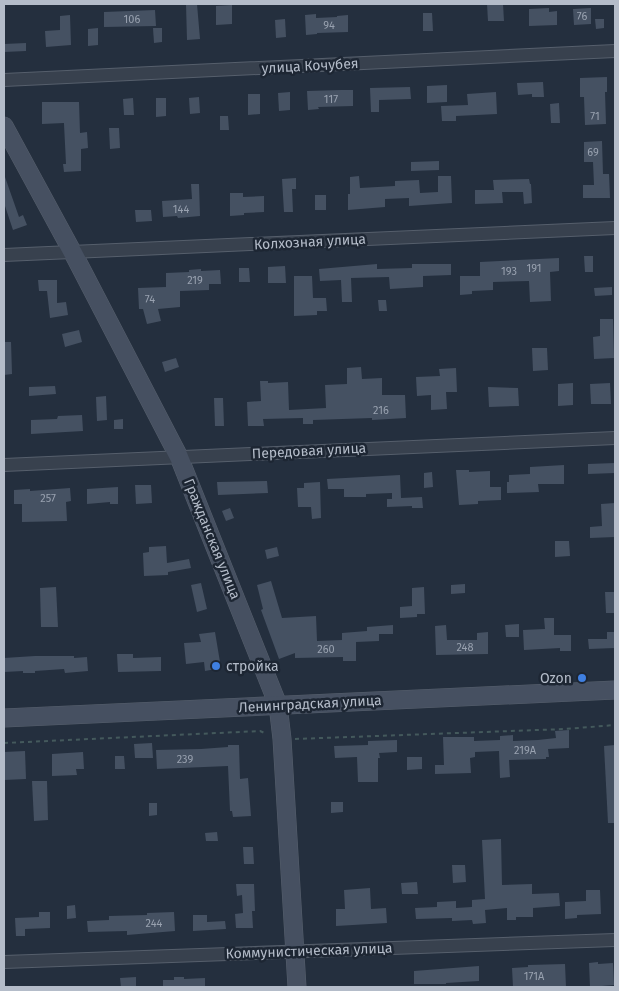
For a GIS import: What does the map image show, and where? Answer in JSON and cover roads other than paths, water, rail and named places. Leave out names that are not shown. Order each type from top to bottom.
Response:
[{"type":"main road","name":"Гражданская улица","points":[[4,126],[179,457],[278,705],[282,739],[297,987]]},
{"type":"main road","name":"Ленинградская улица","points":[[4,718],[615,690]]},
{"type":"street","name":"улица Кочубея","points":[[4,80],[615,51]]},
{"type":"street","name":"Колхозная улица","points":[[4,255],[615,228]]},
{"type":"street","name":"Передовая улица","points":[[4,465],[615,438]]},
{"type":"street","name":"Коммунистическая улица","points":[[4,962],[615,940]]},
{"type":"place","name":"стройка","points":[[216,666]]},
{"type":"place","name":"Ozon","points":[[582,678]]}]
